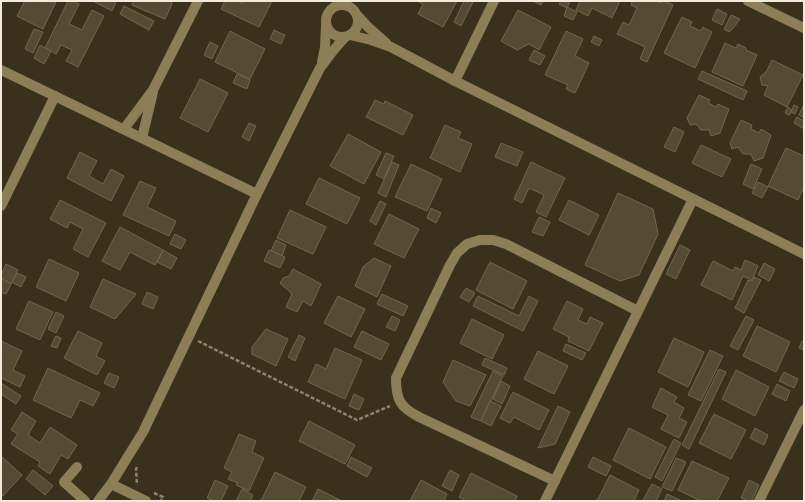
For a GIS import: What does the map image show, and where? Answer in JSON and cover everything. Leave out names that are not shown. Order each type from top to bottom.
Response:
[{"type":"street","points":[[124,129],[153,90],[198,1]]},
{"type":"street","points":[[455,81],[494,1]]},
{"type":"street","points":[[748,1],[804,28]]},
{"type":"street","points":[[98,501],[111,484],[143,432],[257,194],[320,68],[332,52],[348,36],[355,32],[358,27],[358,16],[354,4],[346,5],[341,3],[330,9],[327,14],[325,47],[320,68]]},
{"type":"street","points":[[358,16],[379,38],[391,47]]},
{"type":"street","points":[[326,25],[333,34],[339,37],[348,36],[371,40],[391,47],[455,81],[804,254]]},
{"type":"street","points":[[1,70],[257,194]]},
{"type":"street","points":[[142,138],[153,90]]},
{"type":"street","points":[[1,206],[55,96]]},
{"type":"street","points":[[545,501],[693,199]]},
{"type":"street","points":[[555,481],[408,412],[400,402],[396,391],[396,378],[450,265],[457,253],[467,244],[480,240],[493,240],[506,244],[638,311]]},
{"type":"street","points":[[759,501],[804,410]]},
{"type":"street","points":[[78,467],[64,482],[85,501]]},
{"type":"street","points":[[111,484],[146,501]]},
{"type":"path","points":[[189,336],[357,420],[400,402]]},
{"type":"path","points":[[139,462],[136,468],[137,484],[143,488]]},
{"type":"path","points":[[150,491],[163,498],[161,501]]},
{"type":"building","points":[[25,1],[56,2],[43,29],[17,16]]},
{"type":"building","points":[[68,1],[73,1],[79,4],[69,24],[82,30],[92,10],[104,16],[78,67],[66,61],[72,50],[61,45],[56,54],[45,48]]},
{"type":"building","points":[[93,1],[114,1],[116,2],[112,11]]},
{"type":"building","points":[[134,1],[171,1],[172,4],[165,19],[132,5]]},
{"type":"building","points":[[225,1],[238,1],[242,3],[243,1],[272,1],[259,27],[221,9]]},
{"type":"building","points":[[417,1],[457,1],[443,27],[418,14],[423,4]]},
{"type":"building","points":[[464,1],[473,2],[461,26],[454,22]]},
{"type":"building","points":[[533,1],[543,1],[541,5]]},
{"type":"building","points":[[561,1],[570,1],[567,8],[559,4]]},
{"type":"building","points":[[580,1],[620,1],[612,18],[592,8],[588,16],[576,10]]},
{"type":"building","points":[[632,1],[656,1],[660,3],[661,1],[664,1],[673,5],[647,62],[640,59],[645,47],[617,34],[623,22],[629,25],[637,8],[631,5]]},
{"type":"building","points":[[124,6],[154,21],[149,30],[120,14]]},
{"type":"building","points":[[567,7],[577,12],[573,20],[564,16]]},
{"type":"building","points":[[717,9],[727,14],[722,25],[712,20]]},
{"type":"building","points":[[518,10],[551,27],[539,50],[529,44],[517,50],[501,41]]},
{"type":"building","points":[[731,15],[740,19],[729,32],[724,29]]},
{"type":"building","points":[[682,17],[692,22],[690,26],[701,31],[703,27],[712,32],[695,68],[664,53]]},
{"type":"building","points":[[34,29],[43,32],[33,53],[25,49]]},
{"type":"building","points":[[274,30],[285,35],[281,44],[270,39]]},
{"type":"building","points":[[230,31],[265,49],[250,79],[215,62]]},
{"type":"building","points":[[566,31],[583,39],[575,56],[589,63],[575,93],[566,89],[568,85],[545,75]]},
{"type":"building","points":[[594,36],[602,40],[599,46],[591,42]]},
{"type":"building","points":[[210,42],[218,46],[212,59],[204,55]]},
{"type":"building","points":[[725,43],[736,48],[738,44],[757,55],[743,86],[712,72]]},
{"type":"building","points":[[40,45],[51,51],[44,64],[34,58]]},
{"type":"building","points":[[534,50],[545,56],[540,65],[529,60]]},
{"type":"building","points":[[772,60],[803,75],[787,107],[764,95],[768,86],[762,85],[760,77],[766,72]]},
{"type":"building","points":[[702,71],[747,91],[743,100],[698,79]]},
{"type":"building","points":[[237,74],[250,80],[247,89],[233,83]]},
{"type":"building","points":[[200,79],[228,93],[208,132],[180,118]]},
{"type":"building","points":[[699,95],[710,100],[708,103],[716,107],[718,104],[729,109],[720,133],[711,136],[709,130],[701,130],[696,124],[690,125],[687,118]]},
{"type":"building","points":[[375,100],[384,104],[385,101],[413,115],[403,135],[366,117]]},
{"type":"building","points":[[804,104],[804,118],[799,115]]},
{"type":"building","points":[[794,105],[798,107],[795,114],[791,112]]},
{"type":"building","points":[[788,107],[792,110],[789,115],[785,113]]},
{"type":"building","points":[[797,117],[804,121],[804,129],[794,123]]},
{"type":"building","points":[[741,120],[752,125],[751,129],[759,133],[761,129],[771,135],[763,158],[754,161],[751,154],[743,154],[738,147],[732,149],[730,143]]},
{"type":"building","points":[[249,123],[256,126],[249,141],[242,137]]},
{"type":"building","points":[[445,125],[461,132],[458,138],[472,144],[460,172],[430,158]]},
{"type":"building","points":[[674,127],[684,132],[675,152],[664,147]]},
{"type":"building","points":[[348,134],[381,152],[364,184],[330,166]]},
{"type":"building","points":[[501,143],[523,152],[517,166],[495,157]]},
{"type":"building","points":[[701,145],[731,159],[722,177],[692,163]]},
{"type":"building","points":[[786,148],[804,156],[804,187],[798,200],[768,186]]},
{"type":"building","points":[[80,152],[97,161],[89,176],[103,184],[111,169],[124,176],[111,201],[67,178]]},
{"type":"building","points":[[386,153],[394,156],[384,179],[376,175]]},
{"type":"building","points":[[392,162],[399,165],[386,197],[378,193]]},
{"type":"building","points":[[531,162],[565,178],[546,217],[536,212],[544,195],[529,188],[522,203],[514,199]]},
{"type":"building","points":[[411,164],[442,179],[427,211],[395,197]]},
{"type":"building","points":[[751,164],[762,169],[753,189],[743,184]]},
{"type":"building","points":[[319,178],[360,198],[347,224],[306,204]]},
{"type":"building","points":[[140,181],[156,188],[147,207],[176,221],[169,236],[123,215]]},
{"type":"building","points":[[758,182],[768,187],[762,198],[752,193]]},
{"type":"building","points":[[618,193],[653,209],[658,234],[639,275],[620,281],[585,265]]},
{"type":"building","points":[[60,200],[106,223],[88,257],[73,249],[83,229],[70,222],[67,228],[50,219]]},
{"type":"building","points":[[569,200],[599,215],[589,235],[559,220]]},
{"type":"building","points":[[380,201],[386,204],[376,225],[370,221]]},
{"type":"building","points":[[431,208],[441,213],[436,223],[427,218]]},
{"type":"building","points":[[290,210],[326,227],[313,254],[277,238]]},
{"type":"building","points":[[389,214],[419,229],[404,258],[374,244]]},
{"type":"building","points":[[539,217],[550,222],[543,236],[532,232]]},
{"type":"building","points":[[120,227],[163,250],[155,265],[130,252],[120,270],[102,261]]},
{"type":"building","points":[[175,234],[186,240],[181,249],[170,244]]},
{"type":"building","points":[[276,240],[286,245],[282,256],[271,251]]},
{"type":"building","points":[[680,245],[690,250],[676,279],[666,274]]},
{"type":"building","points":[[163,250],[177,258],[171,269],[157,262]]},
{"type":"building","points":[[269,250],[285,257],[280,268],[264,261]]},
{"type":"building","points":[[374,258],[391,266],[377,297],[355,286],[363,267]]},
{"type":"building","points":[[49,259],[79,273],[66,301],[36,287]]},
{"type":"building","points":[[745,260],[758,266],[752,280],[743,276],[732,300],[701,285],[713,261],[733,271],[735,267],[741,270]]},
{"type":"building","points":[[490,262],[527,281],[513,309],[476,290]]},
{"type":"building","points":[[764,263],[775,269],[769,281],[758,275]]},
{"type":"building","points":[[6,264],[18,270],[11,284],[1,278]]},
{"type":"building","points":[[293,269],[321,284],[311,306],[303,301],[297,312],[286,307],[292,294],[280,283],[283,278],[289,276]]},
{"type":"building","points":[[17,273],[26,277],[21,287],[12,282]]},
{"type":"building","points":[[754,277],[761,280],[744,313],[735,308],[748,280],[752,281]]},
{"type":"building","points":[[1,278],[11,284],[6,294],[1,292]]},
{"type":"building","points":[[103,279],[136,294],[115,319],[90,307]]},
{"type":"building","points":[[466,288],[475,293],[469,302],[460,297]]},
{"type":"building","points":[[147,292],[158,297],[153,309],[142,304]]},
{"type":"building","points":[[382,294],[408,306],[403,316],[377,304]]},
{"type":"building","points":[[338,296],[365,309],[351,337],[324,323]]},
{"type":"building","points":[[478,296],[519,316],[529,296],[538,301],[523,331],[473,306]]},
{"type":"building","points":[[29,301],[53,312],[40,340],[16,329]]},
{"type":"building","points":[[567,301],[583,309],[578,320],[587,324],[590,317],[603,323],[589,351],[568,341],[569,337],[553,329]]},
{"type":"building","points":[[56,312],[64,316],[56,333],[48,329]]},
{"type":"building","points":[[392,316],[400,320],[395,331],[386,327]]},
{"type":"building","points":[[746,316],[754,320],[738,350],[730,346]]},
{"type":"building","points":[[472,319],[504,335],[492,359],[460,343]]},
{"type":"building","points":[[757,326],[790,342],[776,372],[743,356]]},
{"type":"building","points":[[266,329],[288,339],[276,366],[252,354],[252,347]]},
{"type":"building","points":[[78,331],[102,343],[96,356],[105,361],[97,375],[64,358]]},
{"type":"building","points":[[362,331],[389,344],[381,360],[354,347]]},
{"type":"building","points":[[299,335],[305,338],[295,361],[288,357]]},
{"type":"building","points":[[56,336],[61,338],[57,348],[51,346]]},
{"type":"building","points":[[674,338],[704,352],[688,387],[658,372]]},
{"type":"building","points":[[1,341],[22,351],[13,370],[25,376],[20,387],[1,378]]},
{"type":"building","points":[[802,341],[804,342],[804,350],[799,348]]},
{"type":"building","points":[[566,344],[586,353],[582,360],[563,351]]},
{"type":"building","points":[[335,348],[362,360],[345,399],[308,382],[316,364],[326,369]]},
{"type":"building","points":[[710,350],[723,356],[701,401],[688,395]]},
{"type":"building","points":[[538,351],[568,366],[554,394],[524,379]]},
{"type":"building","points":[[485,358],[507,368],[504,375],[482,365]]},
{"type":"building","points":[[453,360],[486,375],[470,406],[456,401],[443,382]]},
{"type":"building","points":[[48,368],[100,393],[93,406],[80,400],[71,418],[33,400]]},
{"type":"building","points":[[719,369],[726,372],[689,449],[682,445]]},
{"type":"building","points":[[736,370],[769,387],[755,416],[722,399]]},
{"type":"building","points":[[493,371],[503,376],[481,421],[471,417]]},
{"type":"building","points":[[784,372],[798,379],[794,388],[779,381]]},
{"type":"building","points":[[109,373],[119,377],[114,388],[104,383]]},
{"type":"building","points":[[501,381],[510,386],[502,404],[493,399]]},
{"type":"building","points":[[1,383],[21,396],[16,404],[1,394]]},
{"type":"building","points":[[777,384],[790,391],[786,401],[772,394]]},
{"type":"building","points":[[661,388],[677,397],[674,402],[684,408],[679,418],[687,422],[679,438],[661,429],[668,415],[652,407]]},
{"type":"building","points":[[513,392],[549,410],[539,430],[514,417],[510,423],[500,418]]},
{"type":"building","points":[[354,394],[364,399],[359,410],[349,406]]},
{"type":"building","points":[[490,401],[501,406],[491,426],[481,421]]},
{"type":"building","points":[[558,406],[570,412],[555,444],[538,448]]},
{"type":"building","points":[[22,412],[36,421],[28,435],[40,443],[50,427],[77,445],[68,459],[61,455],[50,474],[38,466],[40,462],[11,444],[18,434],[11,430]]},
{"type":"building","points":[[714,414],[746,430],[731,459],[699,443]]},
{"type":"building","points":[[309,421],[355,445],[345,464],[299,441]]},
{"type":"building","points":[[629,428],[666,447],[650,479],[613,460]]},
{"type":"building","points":[[755,428],[768,435],[764,445],[750,438]]},
{"type":"building","points":[[239,434],[256,441],[252,452],[264,458],[249,491],[236,485],[238,483],[228,479],[232,472],[224,468]]},
{"type":"building","points":[[674,439],[681,443],[662,481],[655,477]]},
{"type":"building","points":[[2,457],[22,475],[3,496],[1,494]]},
{"type":"building","points":[[351,457],[372,468],[367,477],[347,466]]},
{"type":"building","points":[[593,457],[611,466],[606,476],[588,467]]},
{"type":"building","points":[[676,458],[686,462],[672,491],[662,487]]},
{"type":"building","points":[[692,461],[729,478],[717,501],[701,501],[678,490]]},
{"type":"building","points":[[33,470],[53,486],[45,495],[26,479]]},
{"type":"building","points":[[450,470],[459,475],[452,491],[442,486]]},
{"type":"building","points":[[275,472],[306,487],[299,501],[261,501]]},
{"type":"building","points":[[471,473],[517,496],[515,501],[466,501],[459,497]]},
{"type":"building","points":[[610,475],[639,490],[634,501],[597,501]]},
{"type":"building","points":[[215,480],[228,486],[221,501],[214,501],[207,498]]},
{"type":"building","points":[[421,480],[447,494],[444,501],[410,501]]},
{"type":"building","points":[[749,480],[759,485],[752,501],[741,498]]},
{"type":"building","points":[[652,484],[662,489],[656,501],[645,501],[643,500]]},
{"type":"building","points":[[242,489],[253,495],[250,501],[236,501]]},
{"type":"building","points":[[318,489],[342,501],[312,501]]},
{"type":"building","points":[[667,494],[682,501],[664,501]]}]
